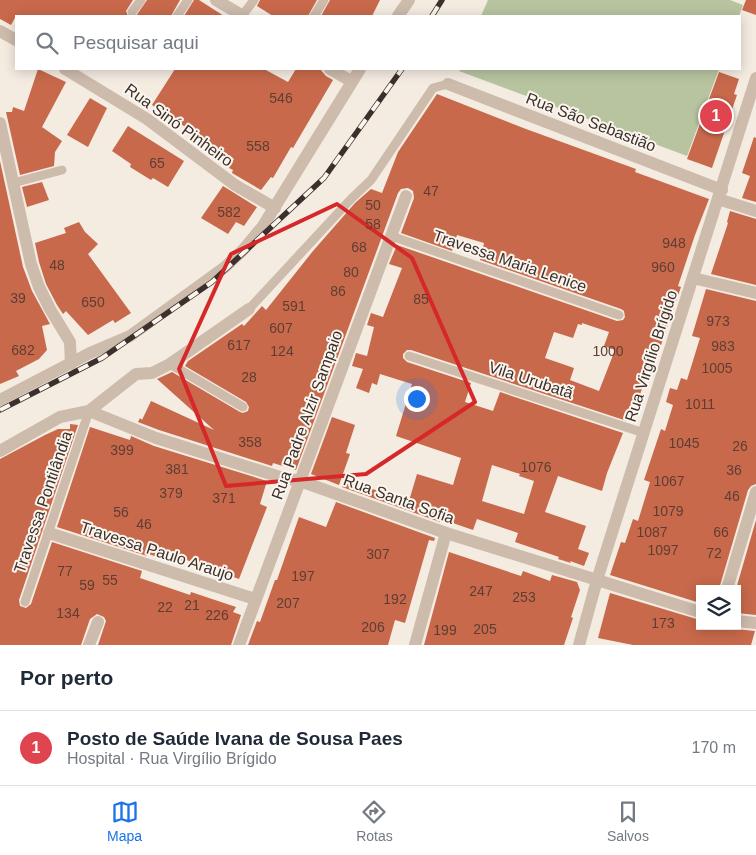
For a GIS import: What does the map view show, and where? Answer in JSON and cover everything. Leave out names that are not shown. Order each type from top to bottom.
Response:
[{"type":"street","points":[[216,0],[241,15]]},
{"type":"street","points":[[399,15],[409,0]]},
{"type":"street","points":[[0,31],[15,39]]},
{"type":"street","name":"Rua Sinó Pinheiro","points":[[67,70],[146,119],[235,185],[275,208]]},
{"type":"street","points":[[332,70],[352,82]]},
{"type":"street","points":[[0,400],[130,336],[224,267],[243,250],[275,208],[359,70]]},
{"type":"street","name":"Rua Virgílio Brígido","points":[[579,645],[597,580],[756,78]]},
{"type":"street","name":"Rua São Sebastião","points":[[448,84],[720,194],[756,211]]},
{"type":"street","points":[[0,122],[31,264],[50,309],[70,342],[86,356]]},
{"type":"street","name":"Rua Padre Alzir Sampaio","points":[[239,645],[406,196]]},
{"type":"street","points":[[693,278],[756,293]]},
{"type":"street","points":[[0,451],[60,417],[89,411],[136,374],[152,373],[170,364],[249,308]]},
{"type":"street","points":[[70,342],[71,364]]},
{"type":"street","name":"Rua Santa Sofia","points":[[89,411],[156,438],[280,477],[300,481],[446,533],[696,611]]},
{"type":"street","points":[[728,585],[756,492]]},
{"type":"street","name":"Travessa Paulo Araujo","points":[[48,533],[255,599]]},
{"type":"street","points":[[415,645],[446,533]]},
{"type":"street","points":[[741,621],[756,623]]},
{"type":"street","points":[[89,645],[98,622]]},
{"type":"lane","points":[[132,12],[140,0]]},
{"type":"lane","points":[[178,15],[188,0]]},
{"type":"lane","points":[[244,15],[254,0]]},
{"type":"lane","points":[[315,15],[324,0]]},
{"type":"lane","points":[[249,308],[371,180],[433,88],[448,84]]},
{"type":"lane","points":[[14,183],[62,170]]},
{"type":"lane","name":"Travessa Maria Lenice","points":[[391,236],[619,315]]},
{"type":"lane","name":"Vila Urubatã","points":[[410,356],[644,433]]},
{"type":"lane","points":[[170,364],[243,407]]},
{"type":"lane","name":"Travessa Pontilândia","points":[[24,602],[89,411]]},
{"type":"highlighted area","points":[[337,204],[412,258],[475,402],[366,474],[226,486],[179,369],[231,254]]},
{"type":"green space","points":[[488,0],[730,0],[743,5],[739,15],[481,15]]},
{"type":"green space","points":[[460,70],[719,70],[687,156]]},
{"type":"building","points":[[0,0],[133,0],[126,11],[128,15],[15,15],[11,25],[0,19]]},
{"type":"building","points":[[147,0],[180,0],[172,15],[137,15]]},
{"type":"building","points":[[194,0],[199,0],[222,15],[185,15]]},
{"type":"building","points":[[260,0],[317,0],[309,15],[271,15],[257,6]]},
{"type":"building","points":[[330,0],[380,0],[372,15],[322,15]]},
{"type":"building","points":[[746,0],[756,0],[756,15],[742,10]]},
{"type":"building","points":[[38,70],[66,82],[42,127],[62,141],[55,152],[54,166],[20,175],[6,112],[12,112],[13,107],[24,111]]},
{"type":"building","points":[[174,70],[266,70],[288,82],[295,70],[321,70],[333,80],[293,148],[291,147],[273,178],[271,177],[261,190],[232,173],[233,170],[229,168],[234,159],[152,105]]},
{"type":"building","points":[[719,72],[739,79],[734,94],[737,95],[712,168],[687,159]]},
{"type":"building","points":[[437,94],[636,169],[635,172],[709,199],[678,286],[681,287],[650,377],[646,376],[637,404],[633,402],[627,421],[411,350],[407,350],[403,354],[403,358],[407,362],[471,383],[465,402],[493,411],[500,392],[623,433],[602,491],[558,476],[545,512],[586,526],[578,549],[589,553],[584,566],[558,559],[559,557],[515,542],[518,533],[477,519],[473,530],[447,521],[446,523],[440,522],[342,487],[345,480],[409,501],[417,474],[453,485],[461,458],[396,436],[412,384],[380,374],[377,385],[372,383],[369,393],[356,388],[363,369],[352,366],[356,353],[367,356],[374,327],[367,325],[371,313],[383,317],[402,268],[389,264],[397,245],[617,321],[623,320],[625,317],[624,311],[621,309],[480,260],[484,243],[457,235],[452,251],[401,233],[414,198],[413,191],[408,188],[401,189],[398,193],[296,470],[273,463],[272,466],[138,422],[140,418],[142,420],[151,401],[214,430],[157,379],[172,372],[240,412],[248,411],[249,407],[246,402],[185,366],[188,361],[242,324],[244,326],[262,306],[266,310],[313,251],[355,203],[371,189],[382,193],[398,152]],"holes":[[[582,323],[609,332],[604,346],[615,350],[599,391],[570,380],[574,368],[545,358],[554,332],[573,338],[578,324],[582,325]],[[492,465],[520,474],[519,476],[534,481],[524,514],[482,501]]]},
{"type":"building","points":[[90,98],[107,108],[88,147],[67,135]]},
{"type":"building","points":[[128,126],[184,161],[168,187],[153,178],[151,180],[130,167],[131,164],[112,151]]},
{"type":"building","points":[[754,137],[756,138],[756,202],[742,198],[750,176],[742,173]]},
{"type":"building","points":[[0,161],[23,267],[32,291],[50,324],[42,326],[47,350],[39,359],[16,371],[19,376],[0,384]]},
{"type":"building","points":[[42,182],[49,200],[27,207],[22,187]]},
{"type":"building","points":[[223,186],[257,207],[244,226],[236,222],[228,234],[201,218]]},
{"type":"building","points":[[730,211],[756,219],[756,285],[711,274],[728,223]]},
{"type":"building","points":[[79,222],[85,232],[98,244],[88,254],[131,313],[115,323],[113,320],[88,335],[66,311],[63,314],[57,305],[46,284],[35,243],[66,233],[64,228]]},
{"type":"building","points":[[706,289],[756,301],[756,484],[748,490],[720,585],[696,585],[696,602],[610,575],[621,542],[625,543],[633,519],[638,521],[650,482],[644,480],[661,429],[665,431],[673,405],[666,402],[670,388],[677,390],[681,378],[687,380],[700,338],[692,336]]},
{"type":"building","points":[[332,417],[355,425],[346,453],[350,454],[339,485],[311,474]]},
{"type":"building","points":[[70,424],[78,425],[19,600],[20,606],[26,608],[31,604],[52,542],[142,571],[140,578],[190,595],[191,592],[236,607],[233,612],[241,615],[231,645],[98,645],[106,621],[104,617],[97,614],[90,619],[81,645],[0,645],[0,459],[58,429],[70,429]]},
{"type":"building","points":[[90,427],[130,440],[131,436],[154,446],[267,481],[260,504],[267,507],[239,579],[184,559],[182,564],[148,554],[147,556],[57,527]]},
{"type":"building","points":[[336,502],[435,538],[434,541],[429,540],[405,623],[395,620],[388,645],[248,645],[257,621],[260,622],[275,580],[277,580],[299,517],[326,527]]},
{"type":"building","points":[[756,520],[756,615],[741,613],[741,585],[737,585]]},
{"type":"building","points":[[449,552],[521,576],[523,571],[550,581],[552,575],[577,582],[580,590],[564,645],[424,645]]},
{"type":"building","points":[[610,593],[696,619],[696,630],[755,631],[751,645],[633,645],[598,638]]},
{"type":"railway","points":[[433,15],[442,0]]},
{"type":"railway","points":[[0,410],[102,358],[212,282],[324,178],[401,70]]},
{"type":"place","name":"Posto de Saúde Ivana de Sousa Paes","points":[[716,116]]}]
